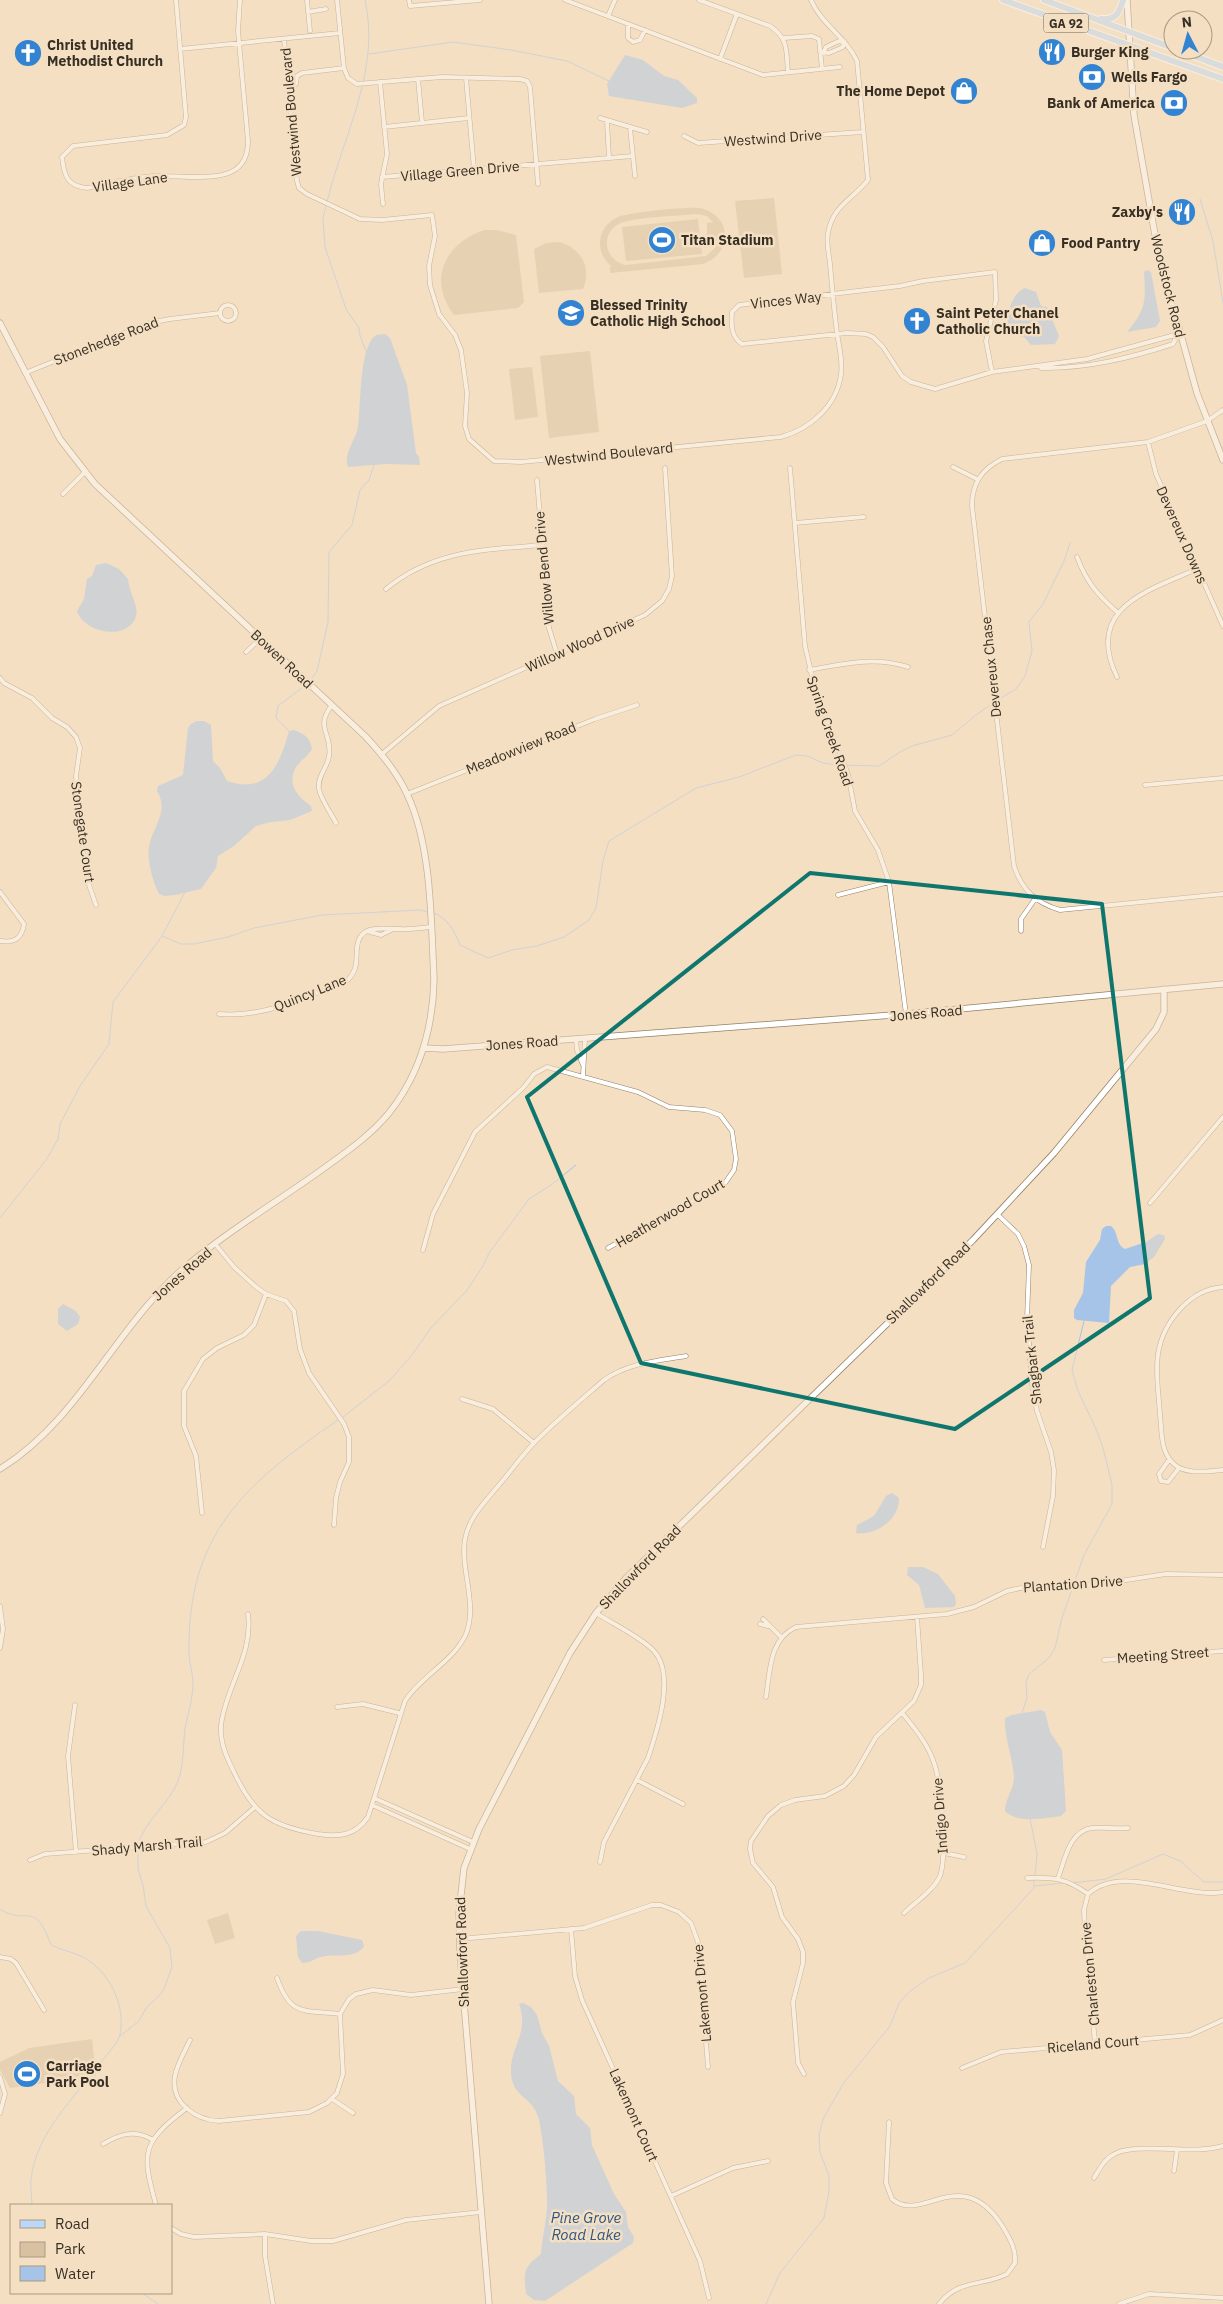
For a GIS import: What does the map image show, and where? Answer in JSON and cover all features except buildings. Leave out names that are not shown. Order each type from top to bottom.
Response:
[{"type":"main road","name":"GA 92","points":[[1003,0],[1223,79]]},
{"type":"main road","name":"GA 92","points":[[1044,0],[1163,44]]},
{"type":"main road","points":[[1095,18],[1112,19],[1118,14],[1123,0]]},
{"type":"main road","points":[[1204,60],[1223,67]]},
{"type":"street","name":"Village Lane","points":[[176,0],[186,117],[184,125],[176,132],[167,135],[73,146],[62,158],[64,173],[68,182],[78,187],[87,188],[155,176],[221,176],[233,172],[244,163],[248,152],[248,142],[239,44],[240,0]]},
{"type":"street","points":[[307,0],[310,31]]},
{"type":"street","points":[[296,84],[296,76],[302,73],[344,68],[337,0]]},
{"type":"street","points":[[409,0],[410,6],[480,0]]},
{"type":"street","points":[[565,0],[576,2],[628,24],[763,75],[840,67]]},
{"type":"street","points":[[608,16],[615,0]]},
{"type":"street","points":[[699,0],[770,26],[784,38],[788,72]]},
{"type":"street","name":"Westwind Boulevard","points":[[284,39],[299,188],[307,194],[360,219],[382,220],[432,215],[435,236],[429,266],[430,284],[439,314],[455,335],[464,364],[467,393],[465,426],[469,440],[494,461],[521,462],[776,437],[796,433],[824,412],[841,376],[842,362],[832,295],[827,235],[832,217],[838,207],[858,192],[868,180],[857,61],[851,49],[817,14],[811,0]]},
{"type":"street","name":"Woodstock Road","points":[[1127,0],[1134,115],[1158,252],[1178,337],[1207,421],[1223,460]]},
{"type":"street","points":[[308,12],[326,10]]},
{"type":"street","points":[[720,59],[737,14]]},
{"type":"street","points":[[628,24],[628,38],[633,42],[640,40],[645,30]]},
{"type":"street","points":[[180,49],[340,33]]},
{"type":"street","points":[[784,38],[812,36],[819,39],[822,51],[822,69]]},
{"type":"street","points":[[839,41],[843,42],[842,47],[829,54],[822,51],[839,41]]},
{"type":"street","points":[[833,44],[836,50]]},
{"type":"street","name":"Village Green Drive","points":[[344,68],[348,78],[357,84],[418,79],[466,78],[520,79],[527,81],[530,87],[538,184]]},
{"type":"street","points":[[466,78],[474,169]]},
{"type":"street","points":[[418,79],[422,122]]},
{"type":"street","name":"Village Green Drive","points":[[380,82],[387,154],[382,177],[383,204]]},
{"type":"street","points":[[384,126],[469,118]]},
{"type":"street","points":[[600,118],[647,132]]},
{"type":"street","points":[[607,120],[609,158]]},
{"type":"street","points":[[630,128],[634,176]]},
{"type":"street","name":"Westwind Drive","points":[[684,136],[698,143],[863,132]]},
{"type":"street","name":"Village Green Drive","points":[[382,177],[632,156]]},
{"type":"street","name":"Vinces Way","points":[[992,372],[986,341],[996,300],[995,272],[832,295],[739,305],[732,312],[733,334],[736,340],[742,344],[857,332],[873,337],[883,346],[902,376],[928,389],[942,388],[992,372],[1034,368],[1087,359],[1171,336],[1178,337],[1173,344],[1101,363],[1069,368],[1034,368]]},
{"type":"street","name":"Stonehedge Road","points":[[229,305],[234,308],[236,314],[233,319],[227,321],[222,319],[220,314],[221,308],[229,305]]},
{"type":"street","name":"Stonehedge Road","points":[[25,373],[149,323],[220,314]]},
{"type":"street","name":"Bowen Road","points":[[0,323],[60,438],[85,472],[108,497],[332,705],[382,754],[407,794],[417,818],[423,844],[431,927],[434,1000],[425,1048]]},
{"type":"street","points":[[953,466],[977,479],[993,463],[1016,456],[1148,442],[1207,421],[1223,410]]},
{"type":"street","name":"Devereux Downs","points":[[1148,442],[1156,474],[1223,626]]},
{"type":"street","name":"Willow Wood Drive","points":[[382,754],[440,706],[645,615],[657,606],[665,596],[671,582],[673,568],[665,468]]},
{"type":"street","name":"Spring Creek Road","points":[[790,468],[805,646],[809,670],[848,774],[855,811],[878,850],[889,882],[906,1014]]},
{"type":"street","points":[[63,494],[85,472]]},
{"type":"street","name":"Devereux Chase","points":[[977,479],[972,506],[1014,866],[1022,885],[1035,899],[1047,906],[1060,910],[1223,894]]},
{"type":"street","name":"Willow Bend Drive","points":[[537,480],[549,628],[557,654]]},
{"type":"street","points":[[795,523],[864,517]]},
{"type":"street","points":[[386,589],[396,579],[454,554],[542,546]]},
{"type":"street","points":[[1077,557],[1094,590],[1117,612]]},
{"type":"street","points":[[1117,677],[1110,656],[1108,640],[1110,628],[1117,612],[1140,594],[1197,569]]},
{"type":"street","points":[[246,652],[260,639]]},
{"type":"street","points":[[809,670],[868,660],[908,667]]},
{"type":"street","name":"Stonegate Court","points":[[0,678],[4,683],[32,698],[52,718],[67,727],[76,737],[80,748],[76,776],[83,853],[87,879],[96,906]]},
{"type":"street","points":[[332,705],[323,718],[323,727],[330,746],[329,758],[321,774],[318,786],[320,794],[336,823]]},
{"type":"street","name":"Meadowview Road","points":[[407,794],[595,719],[637,705]]},
{"type":"street","points":[[1145,785],[1223,778]]},
{"type":"street","points":[[838,895],[889,882]]},
{"type":"street","points":[[0,892],[24,924],[23,932],[18,939],[9,942],[0,941]]},
{"type":"street","points":[[1021,931],[1021,919],[1035,899]]},
{"type":"street","points":[[367,931],[383,927],[394,929],[431,927]]},
{"type":"street","points":[[367,931],[381,935],[394,929]]},
{"type":"street","name":"Quincy Lane","points":[[218,1014],[240,1015],[281,1007],[348,980],[354,973],[357,964],[357,943],[367,931]]},
{"type":"street","name":"Jones Road","points":[[0,1469],[27,1450],[56,1423],[137,1317],[175,1276],[352,1148],[372,1131],[404,1092],[425,1048],[443,1049],[906,1014],[1223,984]]},
{"type":"street","name":"Shallowford Road","points":[[489,2304],[459,1939],[460,1887],[470,1848],[570,1653],[596,1613],[626,1578],[998,1215],[1054,1154],[1156,1029],[1164,1012],[1164,989]]},
{"type":"street","points":[[576,1039],[577,1050],[583,1066]]},
{"type":"street","points":[[583,1076],[586,1050],[584,1039]]},
{"type":"street","name":"Heatherwood Court","points":[[423,1250],[433,1214],[480,1126],[542,1068],[554,1067],[600,1083],[638,1092],[669,1107],[712,1112],[726,1121],[734,1136],[735,1164],[731,1177],[725,1184],[608,1248]]},
{"type":"street","points":[[1150,1202],[1223,1117]]},
{"type":"street","name":"Shagbark Trail","points":[[998,1215],[1018,1234],[1028,1260],[1026,1320],[1032,1385],[1036,1411],[1051,1452],[1054,1470],[1053,1496],[1043,1547]]},
{"type":"street","points":[[216,1245],[246,1278],[266,1294],[286,1301],[294,1311],[300,1349],[309,1373],[344,1424],[349,1436],[349,1462],[338,1490],[334,1525]]},
{"type":"street","points":[[1223,1286],[1198,1294],[1184,1305],[1169,1326],[1160,1345],[1157,1370],[1163,1444],[1170,1460],[1179,1468],[1193,1472],[1223,1470]]},
{"type":"street","points":[[202,1513],[196,1456],[184,1426],[184,1391],[203,1359],[217,1348],[244,1335],[254,1325],[266,1294]]},
{"type":"street","points":[[248,1614],[250,1631],[247,1648],[224,1710],[221,1732],[226,1757],[242,1792],[254,1808],[269,1820],[286,1828],[336,1836],[348,1834],[360,1827],[368,1817],[399,1714],[412,1689],[448,1657],[465,1636],[470,1614],[464,1552],[468,1528],[479,1509],[534,1443],[615,1372],[634,1365],[686,1356]]},
{"type":"street","points":[[462,1399],[493,1409],[534,1443]]},
{"type":"street","points":[[1170,1460],[1159,1474],[1161,1481],[1168,1482],[1179,1468]]},
{"type":"street","name":"Plantation Drive","points":[[782,1637],[791,1629],[802,1625],[961,1612],[1007,1591],[1035,1585],[1093,1585],[1166,1574],[1223,1575]]},
{"type":"street","points":[[0,1606],[3,1622],[0,1648]]},
{"type":"street","points":[[596,1613],[651,1648],[659,1658],[664,1670],[665,1687],[653,1744],[637,1780],[604,1842],[600,1862]]},
{"type":"street","points":[[804,2074],[798,2063],[793,2002],[802,1963],[802,1947],[782,1917],[773,1887],[753,1863],[750,1845],[755,1834],[768,1816],[781,1805],[795,1800],[825,1796],[844,1786],[854,1775],[876,1737],[903,1714],[914,1701],[921,1684],[917,1617]]},
{"type":"street","points":[[763,1619],[782,1637],[774,1651],[766,1697]]},
{"type":"street","points":[[760,1624],[770,1626]]},
{"type":"street","name":"Meeting Street","points":[[1104,1660],[1223,1650]]},
{"type":"street","points":[[337,1707],[363,1704],[399,1714]]},
{"type":"street","points":[[76,1705],[68,1756],[76,1852]]},
{"type":"street","name":"Indigo Drive","points":[[903,1714],[923,1739],[935,1764],[944,1853],[939,1878],[904,1914]]},
{"type":"street","points":[[637,1780],[683,1804]]},
{"type":"street","points":[[374,1798],[473,1842]]},
{"type":"street","points":[[372,1805],[470,1848]]},
{"type":"street","name":"Shady Marsh Trail","points":[[30,1860],[45,1854],[206,1842],[225,1833],[254,1808]]},
{"type":"street","points":[[1058,1878],[1072,1842],[1080,1831],[1091,1828],[1128,1828]]},
{"type":"street","points":[[944,1853],[964,1857]]},
{"type":"street","points":[[1027,1878],[1058,1878],[1088,1894],[1101,1885],[1121,1881],[1200,1892],[1223,1892]]},
{"type":"street","name":"Charleston Drive","points":[[1088,1894],[1084,1910],[1085,1931],[1096,2043]]},
{"type":"street","name":"Lakemont Drive","points":[[459,1939],[594,1926],[647,1906],[671,1908],[686,1918],[694,1928],[698,1942],[708,2067]]},
{"type":"street","name":"Lakemont Court","points":[[571,1929],[575,1976],[582,2000],[700,2261],[709,2298]]},
{"type":"street","points":[[0,1957],[11,1959],[16,1963],[44,2010]]},
{"type":"street","points":[[277,1978],[284,1997],[295,2008],[306,2012],[340,2014]]},
{"type":"street","points":[[190,2040],[174,2080],[178,2096],[187,2108],[202,2118],[219,2121],[309,2112],[322,2107],[332,2099],[340,2087],[343,2074],[340,2014],[349,1999],[365,1991],[411,1994],[463,1990]]},
{"type":"street","name":"Riceland Court","points":[[962,2068],[1002,2052],[1185,2036],[1197,2033],[1223,2020]]},
{"type":"street","points":[[0,2077],[5,2094],[0,2112]]},
{"type":"street","points":[[332,2099],[353,2113]]},
{"type":"street","points":[[156,2204],[146,2166],[153,2140],[164,2126],[187,2108]]},
{"type":"street","points":[[889,2122],[886,2183],[892,2199],[904,2205],[957,2195],[973,2198],[991,2211],[1014,2246],[1016,2263],[1007,2274],[1000,2278],[959,2287],[950,2292],[939,2304]]},
{"type":"street","points":[[103,2144],[116,2136],[129,2133],[146,2136],[153,2140]]},
{"type":"street","points":[[1094,2178],[1105,2160],[1126,2150],[1195,2151],[1223,2146]]},
{"type":"street","points":[[1174,2171],[1177,2150]]},
{"type":"street","points":[[670,2196],[732,2168],[768,2161]]},
{"type":"street","points":[[172,2229],[181,2234],[194,2237],[265,2234],[311,2241],[333,2241],[351,2238],[406,2220],[481,2212]]},
{"type":"street","points":[[265,2234],[265,2256],[273,2304]]},
{"type":"street","points":[[1119,2304],[1149,2294],[1223,2298]]},
{"type":"highlighted area","points":[[810,873],[1102,904],[1150,1298],[955,1429],[641,1363],[527,1097]]},
{"type":"green space","points":[[774,198],[782,274],[744,278],[735,201]]},
{"type":"green space","points":[[700,208],[711,212],[719,219],[723,226],[724,244],[720,252],[713,259],[703,264],[610,273],[610,267],[612,267],[603,257],[600,244],[604,229],[612,220],[644,212]],"holes":[[[696,214],[707,216],[713,222],[707,223],[706,233],[709,247],[716,247],[706,256],[626,265],[619,263],[610,254],[607,242],[608,236],[611,230],[623,222]]]},
{"type":"green space","name":"Titan Stadium","points":[[698,219],[702,254],[626,261],[622,227]]},
{"type":"green space","points":[[484,230],[497,230],[516,235],[524,302],[518,308],[454,315],[446,302],[442,289],[441,276],[444,264],[450,253],[459,244],[470,236]]},
{"type":"green space","points":[[559,242],[573,249],[583,260],[586,273],[583,289],[539,293],[534,249],[546,243]]},
{"type":"green space","points":[[590,351],[599,432],[549,438],[540,356]]},
{"type":"green space","points":[[532,367],[538,417],[515,420],[509,369]]},
{"type":"green space","points":[[228,1913],[235,1938],[215,1944],[207,1920]]},
{"type":"green space","points":[[92,2039],[96,2076],[10,2088],[0,2070],[0,2062],[29,2048]]},
{"type":"water","points":[[625,55],[643,60],[664,76],[678,80],[697,98],[697,103],[682,108],[609,96],[607,84]]},
{"type":"water","points":[[1147,270],[1151,272],[1160,321],[1156,327],[1127,332],[1141,311],[1145,297],[1144,272]]},
{"type":"water","points":[[1025,288],[1036,292],[1041,306],[1047,307],[1059,336],[1055,344],[1031,345],[1024,337],[1007,332],[1008,313],[1012,301]]},
{"type":"water","points":[[385,334],[390,338],[407,385],[416,453],[419,457],[420,465],[386,464],[348,467],[348,452],[358,427],[366,351],[370,341],[376,335]]},
{"type":"water","points":[[106,563],[119,569],[128,579],[137,612],[131,624],[116,632],[106,632],[88,625],[81,619],[77,611],[84,599],[87,579],[92,576],[96,565]]},
{"type":"water","points":[[197,721],[204,721],[211,725],[213,761],[220,768],[227,781],[241,784],[253,784],[270,774],[281,755],[289,731],[294,730],[306,736],[312,749],[296,767],[292,779],[295,790],[311,806],[312,811],[290,820],[256,826],[234,846],[218,856],[216,868],[201,889],[165,896],[159,894],[149,859],[149,847],[162,806],[157,791],[158,786],[183,775],[188,728]]},
{"type":"water","points":[[1106,1226],[1111,1226],[1120,1244],[1125,1249],[1146,1242],[1158,1234],[1164,1235],[1165,1239],[1154,1257],[1145,1264],[1130,1267],[1111,1286],[1109,1323],[1077,1320],[1074,1318],[1074,1310],[1083,1293],[1086,1262],[1100,1240],[1102,1229]]},
{"type":"water","points":[[63,1304],[76,1311],[80,1317],[78,1324],[67,1331],[58,1324],[58,1309]]},
{"type":"water","points":[[892,1493],[899,1498],[896,1513],[891,1519],[879,1529],[871,1532],[856,1533],[857,1525],[874,1516],[886,1496]]},
{"type":"water","points":[[908,1567],[923,1567],[938,1574],[955,1596],[956,1604],[954,1607],[925,1608],[919,1585],[907,1575]]},
{"type":"water","points":[[1041,1710],[1045,1712],[1050,1732],[1062,1750],[1066,1811],[1061,1816],[1047,1818],[1017,1818],[1005,1811],[1014,1777],[1005,1718]]},
{"type":"water","points":[[301,1931],[318,1931],[362,1940],[364,1946],[350,1955],[326,1956],[302,1963],[298,1957],[296,1936]]},
{"type":"water","name":"Pine Grove Road Lake","points":[[523,2003],[531,2007],[537,2015],[542,2033],[549,2046],[558,2081],[574,2096],[576,2114],[590,2128],[592,2145],[614,2194],[626,2212],[628,2227],[634,2237],[633,2243],[545,2301],[534,2300],[526,2294],[525,2281],[527,2267],[541,2254],[547,2201],[545,2160],[539,2121],[534,2108],[518,2092],[512,2082],[511,2074],[511,2065],[522,2024],[519,2004]]},
{"type":"waterway","points":[[327,202],[364,77],[368,52],[369,26],[365,0]]},
{"type":"waterway","points":[[369,54],[453,42],[511,50],[567,61],[609,81]]},
{"type":"waterway","points":[[1200,199],[1213,241],[1223,303]]},
{"type":"waterway","points":[[326,206],[323,218],[325,247],[346,309],[359,328],[366,351]]},
{"type":"waterway","points":[[309,682],[317,671],[328,622],[329,552],[352,525],[360,490],[369,480],[374,465]]},
{"type":"waterway","points":[[996,701],[1016,689],[1025,676],[1032,651],[1029,622],[1043,604],[1064,561],[1070,543]]},
{"type":"waterway","points":[[289,731],[276,718],[278,706],[306,685]]},
{"type":"waterway","points":[[434,913],[447,922],[460,945],[488,958],[564,937],[589,920],[596,908],[603,861],[609,841],[696,788],[739,777],[796,755],[807,756],[823,763],[837,765],[879,766],[912,746],[952,735],[993,703]]},
{"type":"waterway","points":[[0,1218],[46,1160],[58,1139],[60,1124],[80,1086],[109,1044],[113,1002],[162,936],[185,892]]},
{"type":"waterway","points":[[162,936],[181,944],[194,944],[228,937],[254,928],[322,915],[420,910],[428,912]]},
{"type":"waterway","points":[[342,1418],[390,1380],[412,1355],[431,1328],[467,1290],[489,1253],[529,1199],[551,1185],[576,1165]]},
{"type":"waterway","points":[[1022,1713],[1027,1698],[1026,1682],[1029,1674],[1049,1658],[1055,1648],[1062,1618],[1084,1555],[1112,1504],[1112,1485],[1103,1448],[1078,1391],[1072,1370],[1084,1321]]},
{"type":"waterway","points":[[138,1845],[141,1836],[169,1797],[180,1775],[185,1728],[193,1689],[189,1653],[191,1611],[198,1575],[211,1543],[228,1515],[250,1490],[276,1466],[338,1420]]},
{"type":"waterway","points":[[1030,1818],[1037,1854],[1035,1876]]},
{"type":"waterway","points":[[120,2036],[139,2021],[146,2008],[158,1997],[164,1989],[172,1967],[170,1948],[146,1906],[143,1885],[138,1869],[138,1849]]},
{"type":"waterway","points":[[1072,1883],[1106,1879],[1163,1854],[1180,1861],[1204,1882],[1223,1882]]},
{"type":"waterway","points":[[766,2304],[780,2273],[824,2218],[829,2192],[829,2176],[820,2152],[819,2135],[823,2119],[843,2084],[890,2026],[899,2003],[909,1992],[929,1978],[965,1963],[1034,1888],[1034,1880]]},
{"type":"waterway","points":[[1035,1886],[1063,1883]]},
{"type":"waterway","points":[[0,1909],[9,1914],[35,1918],[40,1922],[51,1945],[79,1955],[92,1963],[101,1971],[114,1990],[120,2012],[119,2038],[58,2116],[41,2146],[31,2179],[32,2204]]},
{"type":"waterway","points":[[143,2294],[158,2304]]},
{"type":"place","name":"Burger King","points":[[1052,52]]},
{"type":"place","name":"Christ United Methodist Church","points":[[28,53]]},
{"type":"place","name":"Wells Fargo","points":[[1092,77]]},
{"type":"place","name":"The Home Depot","points":[[964,91]]},
{"type":"place","name":"Bank of America","points":[[1174,103]]},
{"type":"place","name":"Zaxby's","points":[[1182,212]]},
{"type":"place","name":"Titan Stadium","points":[[662,240]]},
{"type":"place","name":"Food Pantry","points":[[1042,243]]},
{"type":"place","name":"Blessed Trinity Catholic High School","points":[[571,313]]},
{"type":"place","name":"Saint Peter Chanel Catholic Church","points":[[917,321]]},
{"type":"place","name":"Carriage Park Pool","points":[[27,2074]]}]
